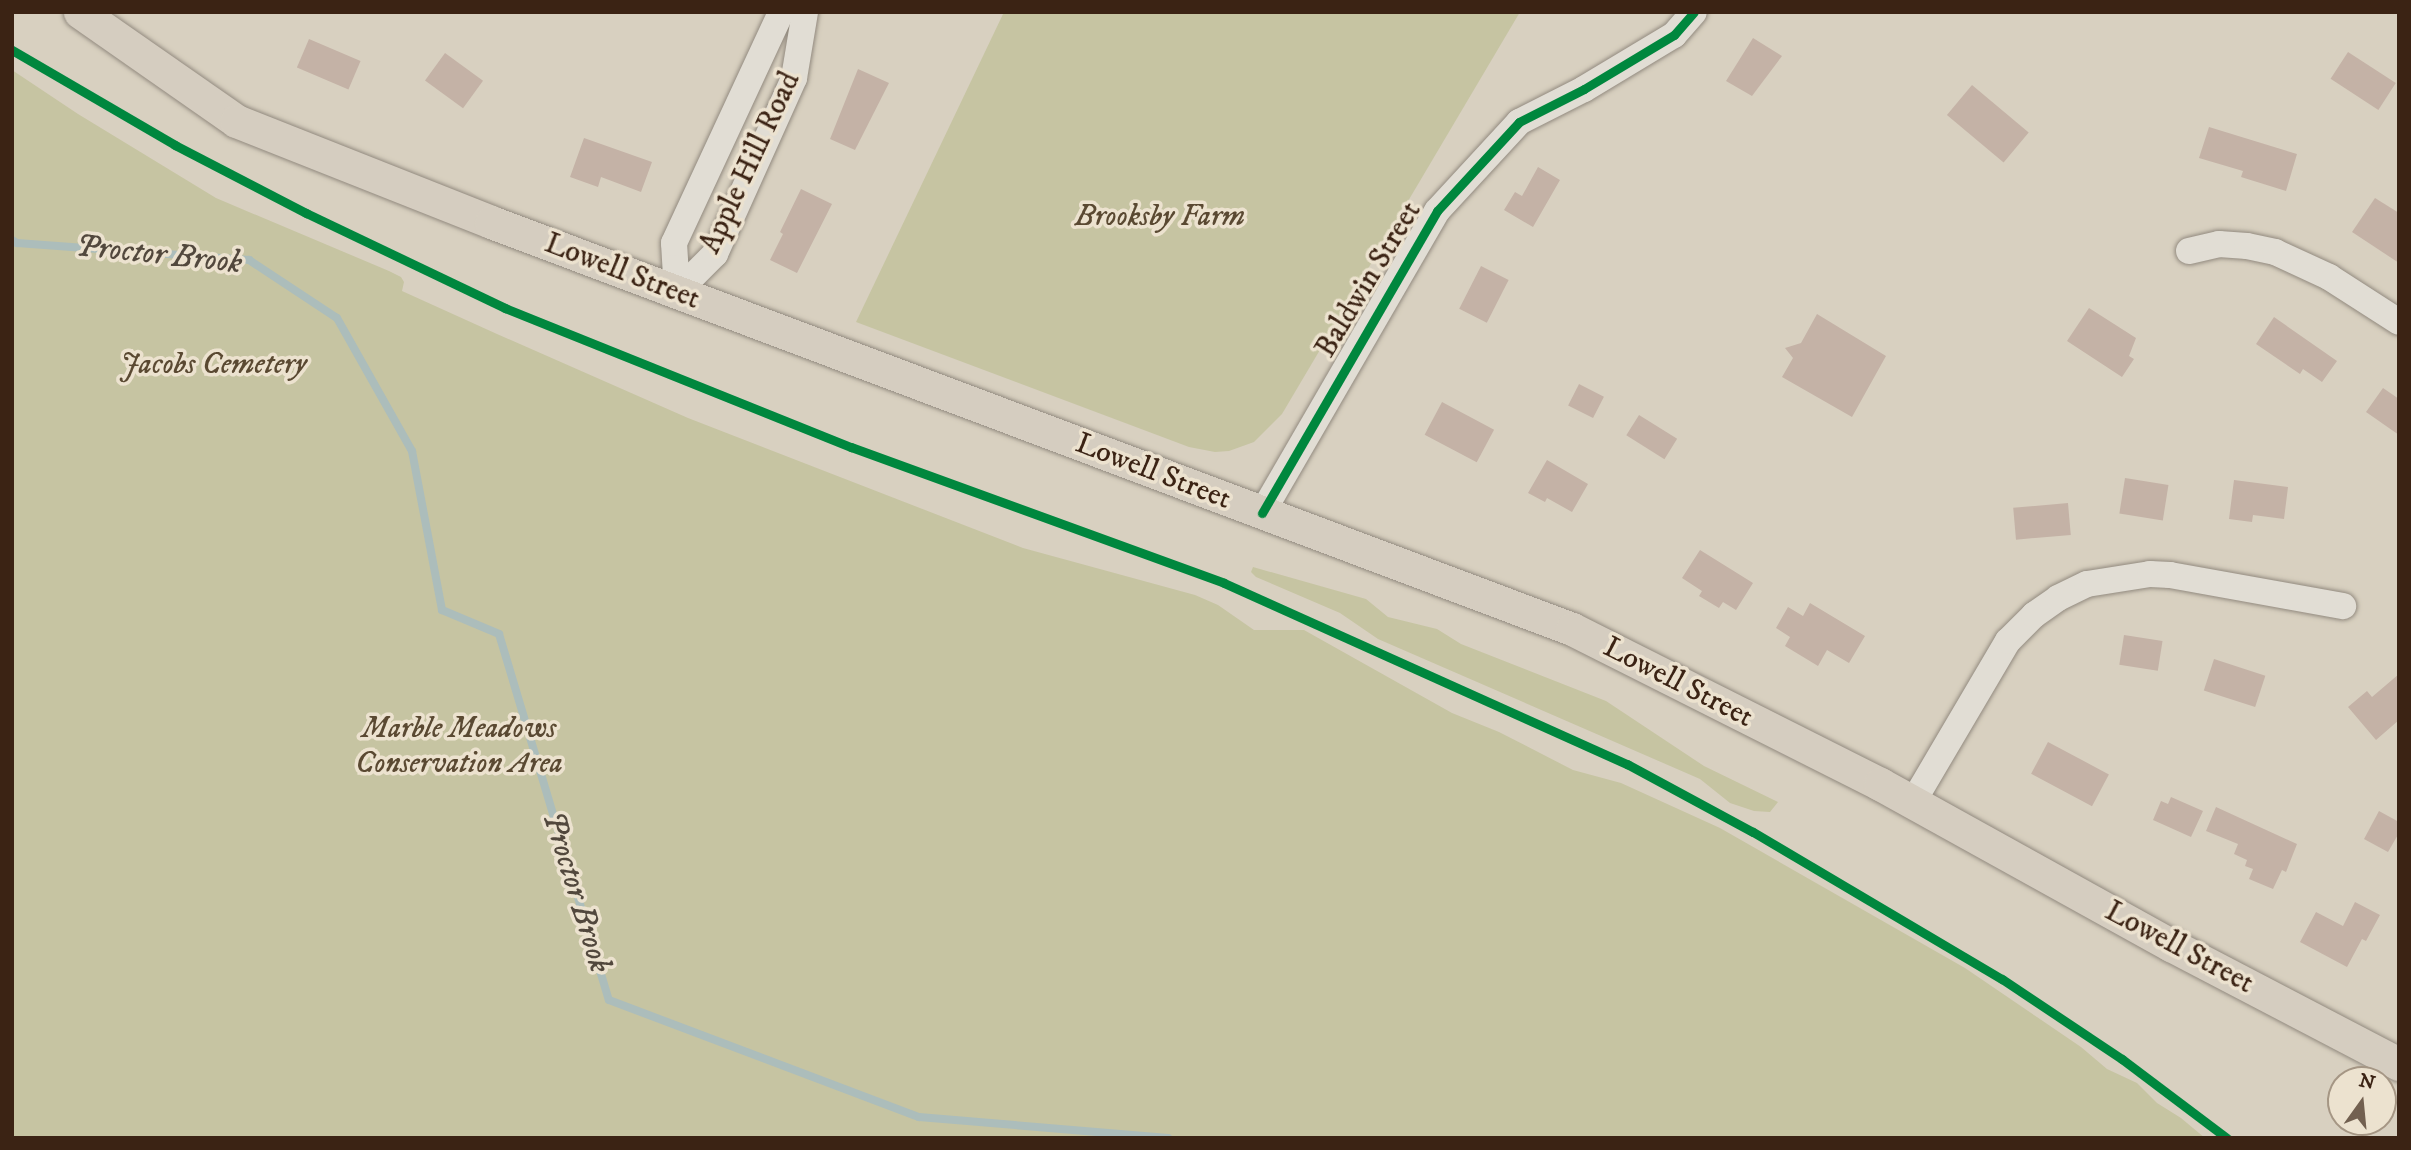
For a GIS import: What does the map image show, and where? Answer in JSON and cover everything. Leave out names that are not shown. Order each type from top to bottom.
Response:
[{"type":"main road","name":"Lowell Street","points":[[80,12],[236,121],[677,292],[1572,629],[1913,802],[2171,945],[2399,1063]]},
{"type":"street","name":"Apple Hill Road","points":[[677,292],[674,243],[781,12]]},
{"type":"street","name":"Apple Hill Road","points":[[677,292],[715,254],[721,241],[794,78],[805,12]]},
{"type":"street","name":"Baldwin Street","points":[[1262,513],[1437,211],[1519,122],[1584,89],[1674,35],[1694,12]]},
{"type":"street","points":[[2189,251],[2219,244],[2275,252],[2329,277],[2399,322]]},
{"type":"street","points":[[1913,802],[2008,641],[2034,615],[2058,598],[2087,584],[2150,573],[2343,606]]},
{"type":"green space","name":"Brooksby Farm","points":[[1004,12],[1520,12],[1282,414],[1254,442],[1229,451],[1215,452],[1189,447],[856,322]]},
{"type":"green space","name":"Marble Meadows Conservation Area","points":[[12,70],[78,114],[216,198],[389,271],[401,277],[404,282],[402,291],[497,334],[688,418],[1023,548],[1195,595],[1218,605],[1254,630],[1304,630],[1452,713],[1499,732],[1573,770],[1621,783],[1720,828],[1965,968],[2081,1047],[2107,1069],[2137,1083],[2157,1103],[2205,1138],[12,1138]]},
{"type":"green space","points":[[1253,567],[1366,599],[1388,617],[1437,629],[1461,644],[1606,701],[1704,766],[1778,802],[1770,812],[1754,811],[1730,803],[1700,779],[1378,639],[1340,613],[1256,577],[1251,572]]},
{"type":"building","points":[[1753,38],[1782,56],[1752,96],[1726,81]]},
{"type":"building","points":[[309,39],[361,61],[348,89],[297,68]]},
{"type":"building","points":[[2348,52],[2396,83],[2378,110],[2331,79]]},
{"type":"building","points":[[445,53],[483,81],[463,108],[425,81]]},
{"type":"building","points":[[858,69],[889,83],[855,150],[830,139]]},
{"type":"building","points":[[1972,85],[2029,133],[2004,162],[1947,115]]},
{"type":"building","points":[[2209,127],[2297,154],[2286,191],[2241,177],[2243,171],[2199,158]]},
{"type":"building","points":[[584,138],[652,162],[641,192],[601,177],[598,187],[570,177]]},
{"type":"building","points":[[1538,167],[1560,180],[1533,227],[1504,210],[1515,192],[1522,196]]},
{"type":"building","points":[[801,189],[832,204],[797,273],[770,260]]},
{"type":"building","points":[[2375,198],[2399,213],[2399,263],[2352,232]]},
{"type":"building","points":[[1481,266],[1509,280],[1487,323],[1459,309]]},
{"type":"building","points":[[2089,308],[2136,338],[2129,356],[2134,359],[2122,377],[2067,341]]},
{"type":"building","points":[[1817,314],[1886,356],[1852,417],[1782,377],[1793,358],[1785,348],[1801,343]]},
{"type":"building","points":[[2274,317],[2337,361],[2322,382],[2303,369],[2300,374],[2256,344]]},
{"type":"building","points":[[1579,384],[1604,397],[1593,418],[1568,405]]},
{"type":"building","points":[[2383,388],[2399,399],[2399,435],[2366,412]]},
{"type":"building","points":[[1442,402],[1494,430],[1477,462],[1425,435]]},
{"type":"building","points":[[1639,415],[1677,439],[1664,459],[1626,435]]},
{"type":"building","points":[[1547,460],[1588,484],[1572,512],[1547,498],[1545,502],[1528,493]]},
{"type":"building","points":[[2125,478],[2168,485],[2163,520],[2119,514]]},
{"type":"building","points":[[2234,480],[2288,487],[2284,519],[2253,515],[2252,522],[2229,519]]},
{"type":"building","points":[[2068,503],[2071,535],[2016,540],[2013,508]]},
{"type":"building","points":[[1700,550],[1753,583],[1736,610],[1723,602],[1719,608],[1699,596],[1702,591],[1682,578]]},
{"type":"building","points":[[1810,603],[1865,636],[1849,663],[1827,650],[1818,666],[1785,646],[1790,637],[1776,628],[1788,607],[1803,616]]},
{"type":"building","points":[[2124,635],[2163,641],[2158,671],[2119,665]]},
{"type":"building","points":[[2214,659],[2265,676],[2255,707],[2204,690]]},
{"type":"building","points":[[2399,674],[2399,720],[2376,740],[2348,707],[2367,691],[2372,697]]},
{"type":"building","points":[[2048,742],[2109,774],[2092,806],[2031,774]]},
{"type":"building","points":[[2171,797],[2203,811],[2191,837],[2153,820],[2161,801],[2168,804]]},
{"type":"building","points":[[2216,807],[2297,844],[2286,872],[2282,870],[2273,889],[2249,879],[2253,869],[2245,866],[2247,860],[2234,854],[2238,844],[2206,831]]},
{"type":"building","points":[[2379,811],[2399,822],[2399,833],[2388,852],[2364,839]]},
{"type":"building","points":[[2355,902],[2380,915],[2366,941],[2362,939],[2347,967],[2300,942],[2316,912],[2343,926]]},
{"type":"waterway","name":"Proctor Brook","points":[[12,240],[17,243],[249,260],[337,318],[412,451],[442,610],[499,634],[609,1000],[919,1117],[1168,1138]]},
{"type":"cycle path","points":[[1262,513],[1437,211],[1519,122],[1584,89],[1674,35],[1694,12]]},
{"type":"cycle path","points":[[12,50],[175,145],[306,213],[505,308],[851,447],[1224,583],[1627,764],[1753,832],[2002,979],[2122,1059],[2227,1138]]},
{"type":"park label","name":"Jacobs Cemetery","points":[[213,365]]}]
